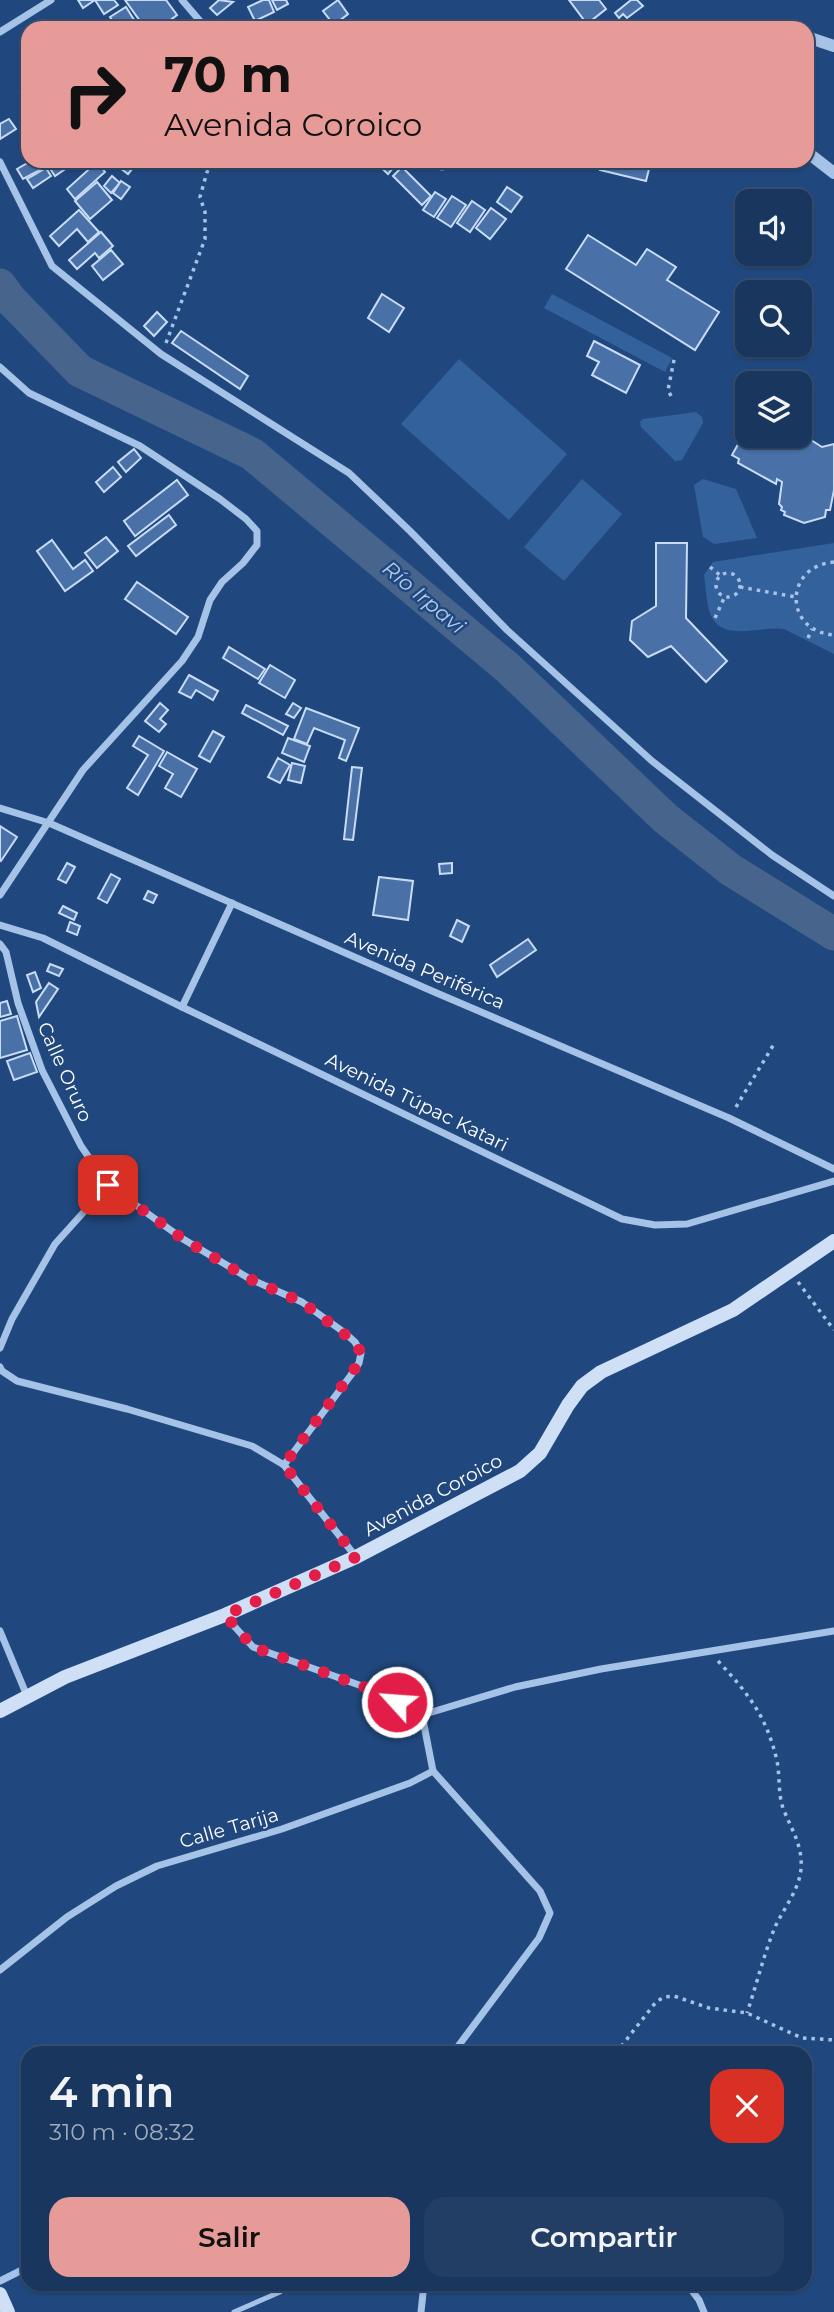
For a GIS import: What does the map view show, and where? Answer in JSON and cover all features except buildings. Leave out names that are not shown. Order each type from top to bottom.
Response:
[{"type":"main road","name":"Avenida Coroico","points":[[0,1711],[65,1677],[225,1615],[356,1557],[520,1471],[540,1453],[582,1386],[601,1372],[733,1310],[834,1241]]},
{"type":"main road","points":[[0,2294],[8,2312]]},
{"type":"street","points":[[0,32],[51,0]]},
{"type":"street","points":[[182,0],[199,21]]},
{"type":"street","points":[[814,39],[834,46]]},
{"type":"street","points":[[814,157],[834,173]]},
{"type":"street","points":[[0,162],[52,267],[161,354],[349,474],[410,531],[507,630],[652,761],[772,855],[834,896]]},
{"type":"street","points":[[0,367],[29,393],[117,434],[150,453],[220,499],[257,531],[257,545],[243,564],[222,582],[210,600],[198,637],[182,661],[83,770],[0,895]]},
{"type":"street","name":"Avenida Periférica","points":[[0,808],[49,823],[729,1118],[834,1169]]},
{"type":"street","points":[[182,1007],[232,903]]},
{"type":"street","name":"Avenida Túpac Katari","points":[[0,925],[43,938],[622,1219],[655,1225],[687,1224],[834,1181]]},
{"type":"street","name":"Calle Oruro","points":[[0,944],[6,953],[18,1003],[42,1070],[81,1146],[108,1185],[183,1239],[250,1279],[302,1302],[355,1342],[361,1353],[359,1363],[284,1465]]},
{"type":"street","points":[[0,1348],[12,1319],[55,1244],[108,1185]]},
{"type":"street","points":[[1,1369],[17,1381],[127,1409],[252,1446],[284,1465],[356,1557]]},
{"type":"street","points":[[225,1615],[253,1647],[373,1690],[422,1715],[515,1687],[601,1669],[834,1631]]},
{"type":"street","points":[[0,1631],[27,1696]]},
{"type":"street","points":[[422,1715],[433,1771],[540,1891],[550,1913],[538,1938],[458,2046]]},
{"type":"street","name":"Calle Tarija","points":[[0,1970],[67,1917],[116,1886],[157,1866],[282,1829],[410,1783],[433,1771]]},
{"type":"street","points":[[0,2281],[21,2270]]},
{"type":"street","points":[[421,2312],[423,2291]]},
{"type":"street","points":[[692,2291],[704,2312]]},
{"type":"lane","points":[[234,2312],[280,2292]]},
{"type":"path","points":[[161,354],[205,239],[205,212],[200,197],[210,168]]},
{"type":"path","points":[[671,396],[668,390],[676,355]]},
{"type":"path","points":[[834,562],[813,568],[804,575],[798,585],[796,597],[797,609],[803,620],[812,629],[834,635]]},
{"type":"path","points":[[710,566],[721,576]]},
{"type":"path","points":[[728,573],[736,576],[740,587],[736,594],[725,596],[717,589],[717,582],[721,576],[728,573]]},
{"type":"path","points":[[740,587],[796,597]]},
{"type":"path","points":[[715,618],[725,596]]},
{"type":"path","points":[[808,638],[812,629]]},
{"type":"path","points":[[729,1118],[774,1044]]},
{"type":"path","points":[[791,1272],[834,1330]]},
{"type":"path","points":[[710,1652],[751,1698],[763,1717],[777,1763],[782,1806],[798,1838],[801,1855],[801,1871],[795,1889],[773,1932],[747,2014]]},
{"type":"path","points":[[622,2046],[656,2003],[664,1997],[674,1996],[709,2008],[747,2014],[802,2038],[834,2040]]},
{"type":"shaded area","points":[[552,294],[672,358],[665,372],[544,308]]},
{"type":"shaded area","points":[[459,359],[567,454],[509,520],[401,424]]},
{"type":"shaded area","points":[[696,412],[702,417],[703,423],[682,460],[675,461],[641,427],[640,422],[643,419]]},
{"type":"shaded area","points":[[582,479],[622,514],[564,581],[524,547]]},
{"type":"shaded area","points":[[703,479],[736,489],[757,538],[714,544],[703,537],[694,485]]},
{"type":"shaded area","points":[[834,543],[834,654],[784,629],[732,631],[715,622],[710,613],[704,575],[713,562]]},
{"type":"waterway","name":"Río Irpavi","points":[[0,285],[10,299],[80,371],[252,454],[508,668],[665,818],[731,870],[834,934]]},
{"type":"route","points":[[108,1185],[183,1239],[250,1279],[302,1302],[355,1342],[361,1353],[359,1363],[284,1465],[356,1557],[225,1615],[253,1647],[373,1690],[397,1702]]}]
